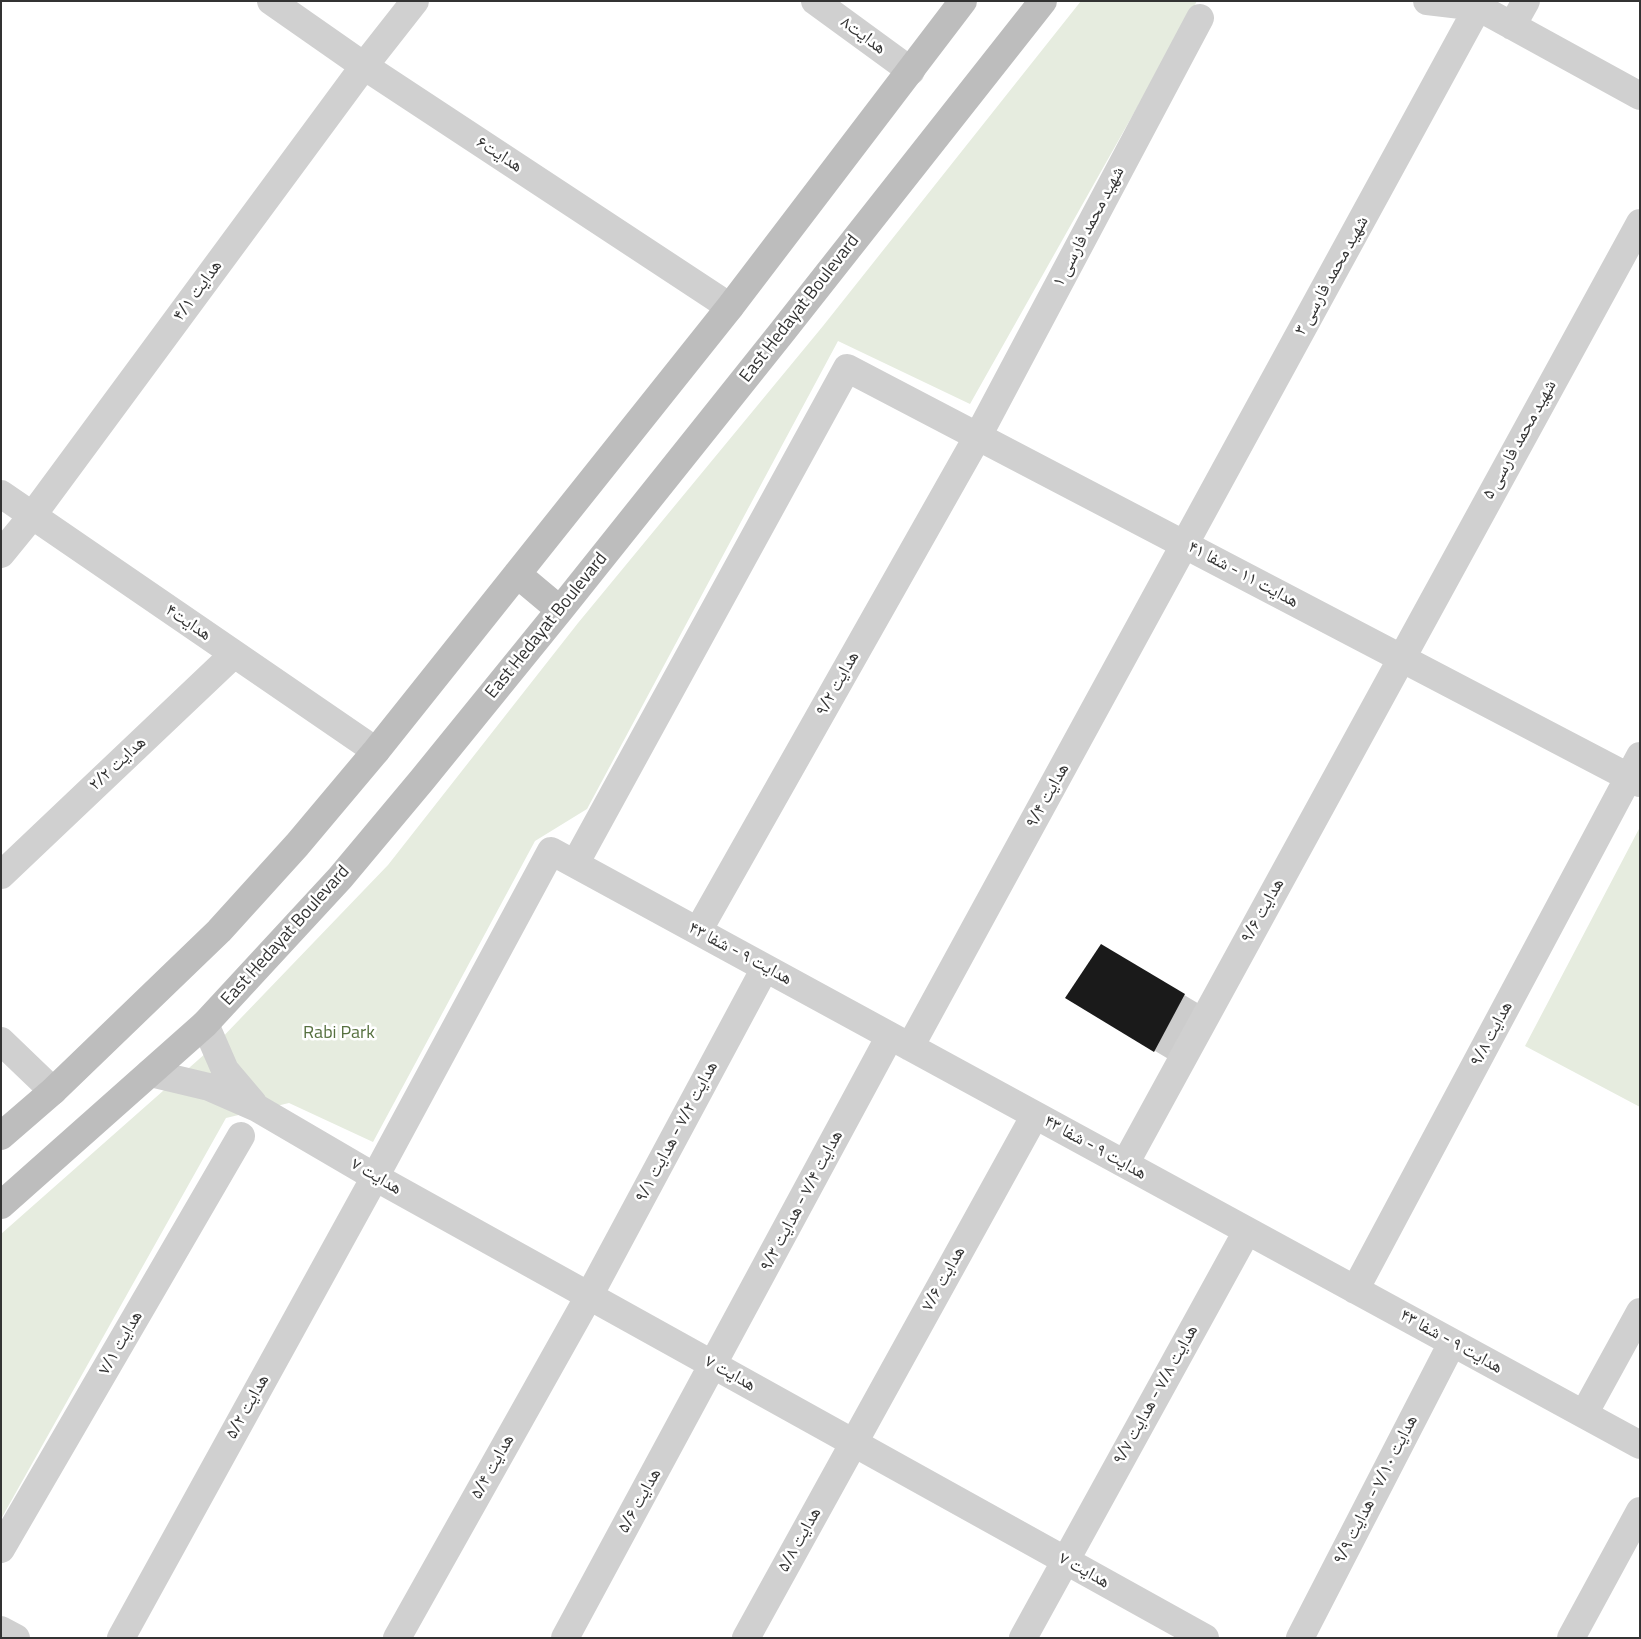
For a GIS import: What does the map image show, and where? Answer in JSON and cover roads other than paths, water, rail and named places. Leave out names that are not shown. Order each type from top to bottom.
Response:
[{"type":"main road","points":[[1,1136],[53,1091],[219,931],[297,845],[376,751],[730,307],[963,1]]},
{"type":"main road","name":"East Hedayat Boulevard","points":[[1,1205],[205,1024],[340,878],[560,610],[1043,1]]},
{"type":"main road","points":[[517,574],[560,610]]},
{"type":"street","name":"هدایت۶","points":[[271,1],[364,66],[730,307]]},
{"type":"street","name":"هدایت ۴/۱","points":[[1,554],[32,516],[364,66],[415,1]]},
{"type":"street","name":"هدایت۸","points":[[815,1],[911,71]]},
{"type":"street","points":[[1427,1],[1476,4],[1512,26],[1640,96]]},
{"type":"street","points":[[1512,26],[1526,1]]},
{"type":"street","name":"شهید محمد فارسی ۳","points":[[1186,545],[1476,4]]},
{"type":"street","name":"شهید محمد فارسی ۱","points":[[978,436],[1200,18]]},
{"type":"street","name":"شهید محمد فارسی ۵","points":[[1401,658],[1640,223]]},
{"type":"street","name":"هدایت ۱۱ - شفا ۴۱","points":[[576,864],[847,368],[1401,658],[1636,772]]},
{"type":"street","name":"هدایت ۹/۲","points":[[698,931],[978,436]]},
{"type":"street","name":"هدایت۴","points":[[1,494],[376,751]]},
{"type":"street","name":"هدایت ۹/۴","points":[[900,1041],[1186,545]]},
{"type":"street","name":"هدایت ۲/۲","points":[[1,875],[234,654]]},
{"type":"street","name":"هدایت ۹/۶","points":[[1125,1164],[1401,658]]},
{"type":"street","name":"هدایت ۹/۸","points":[[1355,1290],[1636,772]]},
{"type":"street","name":"هدایت ۹ - شفا ۴۳","points":[[551,851],[1640,1445]]},
{"type":"street","name":"هدایت ۵/۲","points":[[122,1638],[551,851]]},
{"type":"street","name":"هدایت ۷/۲ - هدایت ۹/۱","points":[[589,1296],[765,968]]},
{"type":"street","name":"هدایت ۷","points":[[205,1024],[225,1070],[257,1108]]},
{"type":"street","points":[[1,1041],[53,1091]]},
{"type":"street","name":"هدایت ۷/۴ - هدایت ۹/۳","points":[[714,1365],[900,1041]]},
{"type":"street","name":"هدایت ۷","points":[[150,1073],[209,1087],[257,1108],[375,1177],[1205,1638]]},
{"type":"street","name":"هدایت ۷/۶","points":[[854,1443],[1035,1115]]},
{"type":"street","name":"هدایت ۷/۱","points":[[1,1549],[240,1136]]},
{"type":"street","name":"هدایت ۷/۸ - هدایت ۹/۷","points":[[1024,1638],[1065,1560],[1247,1231]]},
{"type":"street","name":"هدایت ۵/۴","points":[[398,1638],[589,1296]]},
{"type":"street","points":[[1584,1414],[1640,1312]]},
{"type":"street","name":"هدایت ۷/۱۰ - هدایت ۹/۹","points":[[1300,1638],[1452,1343]]},
{"type":"street","name":"هدایت ۵/۶","points":[[565,1638],[714,1365]]},
{"type":"street","name":"هدایت ۵/۸","points":[[746,1638],[854,1443]]},
{"type":"street","points":[[1571,1638],[1640,1511]]},
{"type":"street","points":[[1,1630],[16,1638]]},
{"type":"park label","name":"Rabi Park","points":[[339,1034]]}]
